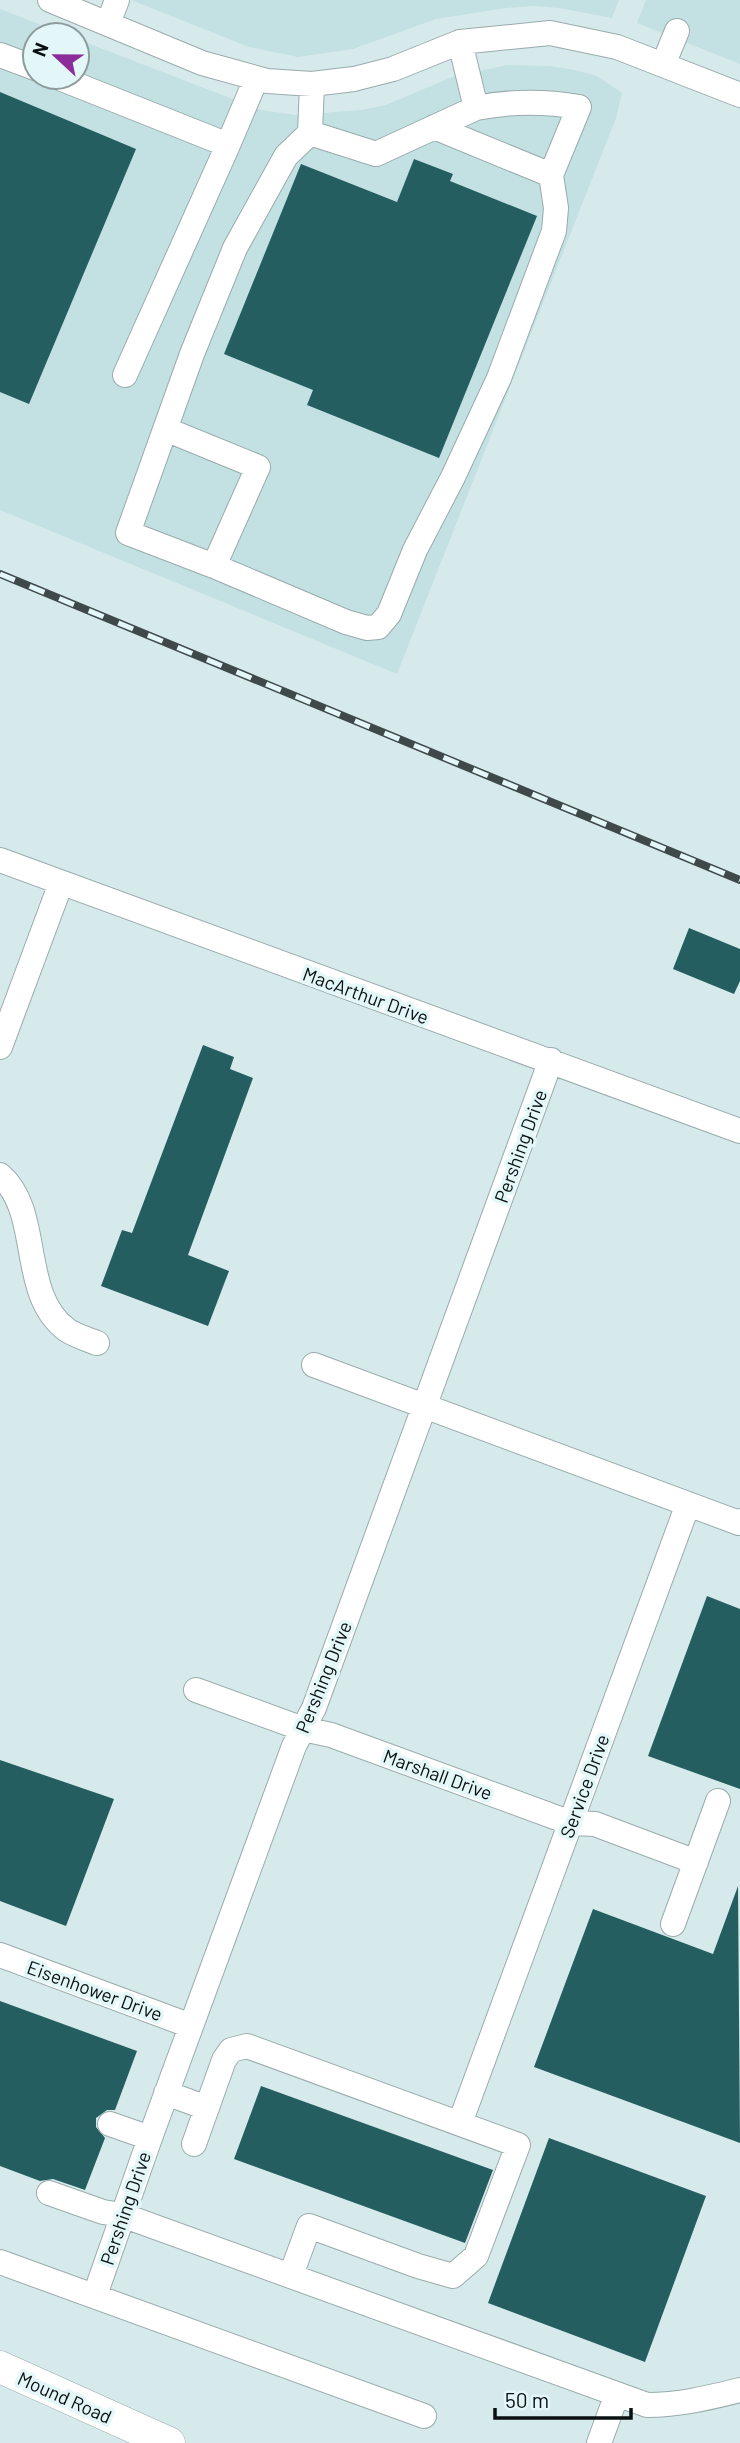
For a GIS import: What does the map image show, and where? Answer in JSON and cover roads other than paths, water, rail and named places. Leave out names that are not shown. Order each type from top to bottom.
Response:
[{"type":"main road","name":"Mound Road","points":[[0,2367],[169,2443]]},
{"type":"street","points":[[50,0],[202,63],[256,79],[289,84],[343,81],[372,75],[460,42],[550,33],[617,47],[740,95]]},
{"type":"street","points":[[108,24],[117,0]]},
{"type":"street","points":[[663,65],[677,31]]},
{"type":"street","points":[[460,42],[476,108]]},
{"type":"street","points":[[0,55],[21,63]]},
{"type":"street","points":[[125,375],[256,79]]},
{"type":"street","points":[[310,133],[376,154],[476,108],[501,103],[545,101],[579,107],[551,175],[556,208],[554,232],[499,377],[453,477],[415,550],[389,614],[377,627],[367,628],[346,622],[128,533],[192,354],[235,248],[286,156],[310,133],[312,84]]},
{"type":"street","points":[[91,91],[228,145]]},
{"type":"street","points":[[434,127],[551,175]]},
{"type":"street","points":[[165,429],[258,467],[214,566]]},
{"type":"street","name":"MacArthur Drive","points":[[0,860],[551,1060],[738,1123]]},
{"type":"street","points":[[0,1047],[61,883]]},
{"type":"street","name":"Pershing Drive","points":[[95,2295],[294,1746],[314,1708],[551,1060]]},
{"type":"street","points":[[0,1175],[17,1196],[36,1276],[50,1309],[64,1328],[97,1343]]},
{"type":"street","points":[[314,1365],[739,1523],[740,1521]]},
{"type":"street","name":"Service Drive","points":[[460,2123],[688,1504]]},
{"type":"street","name":"Marshall Drive","points":[[196,1690],[303,1729],[331,1735],[571,1823],[595,1824],[696,1861]]},
{"type":"street","points":[[673,1924],[718,1801]]},
{"type":"street","name":"Eisenhower Drive","points":[[0,1955],[191,2026]]},
{"type":"street","points":[[194,2144],[227,2054],[236,2048],[247,2046],[518,2145],[476,2256],[453,2276],[309,2226],[291,2275]]},
{"type":"street","points":[[166,2093],[206,2108]]},
{"type":"street","points":[[110,2124],[150,2138]]},
{"type":"street","points":[[49,2193],[103,2213],[122,2215],[647,2405],[672,2404],[740,2390]]},
{"type":"street","points":[[0,2262],[424,2416]]},
{"type":"street","points":[[599,2443],[617,2394]]},
{"type":"railway","points":[[0,574],[740,880]]}]
